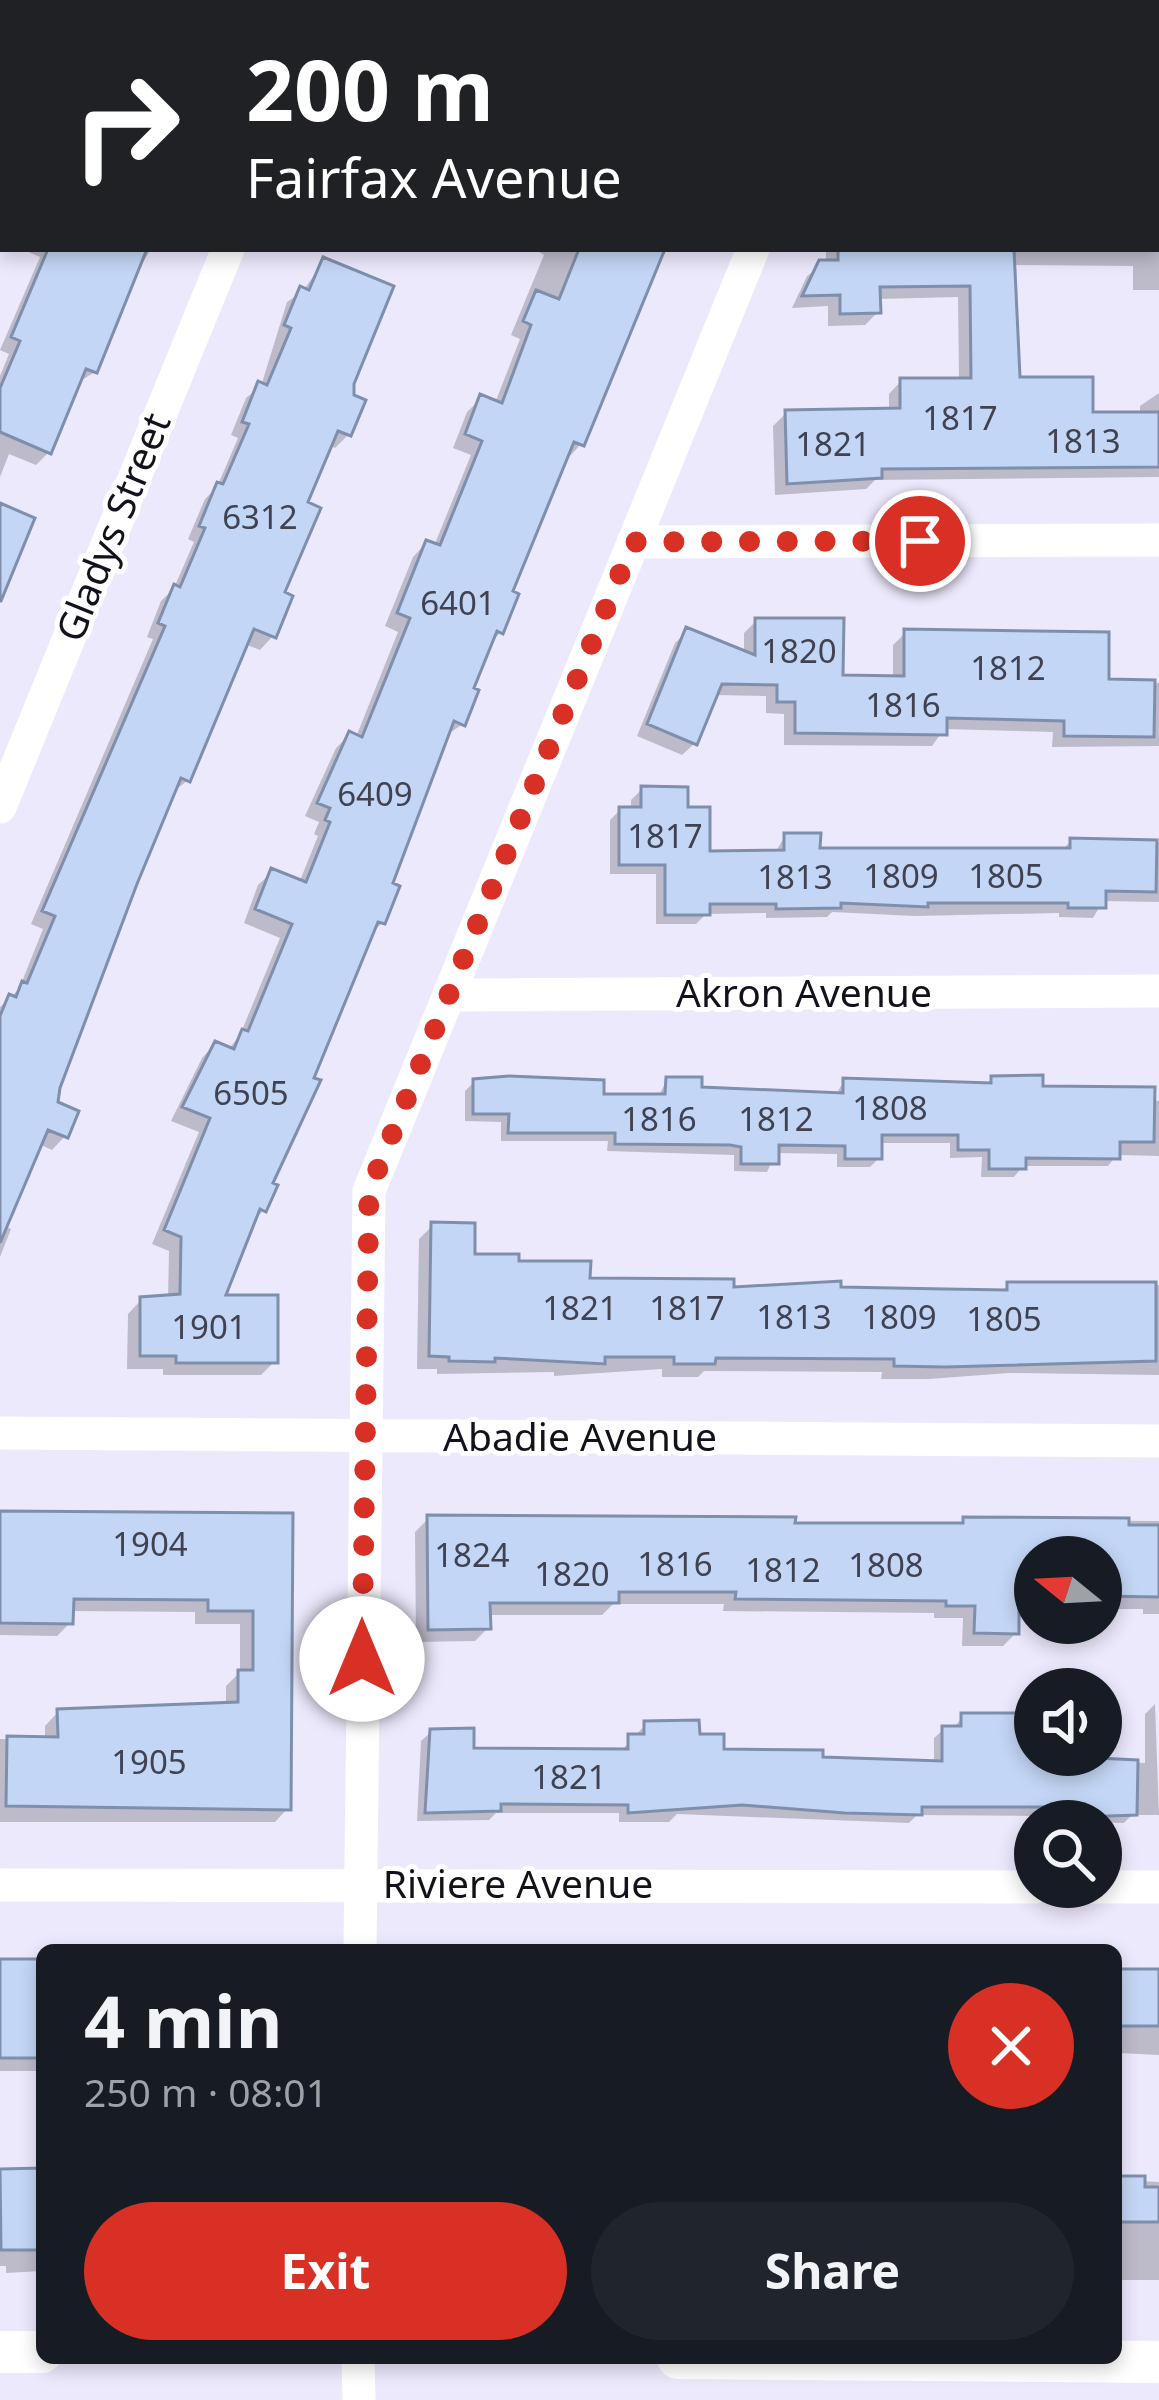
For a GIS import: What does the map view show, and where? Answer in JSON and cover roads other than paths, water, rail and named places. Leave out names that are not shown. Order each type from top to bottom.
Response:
[{"type":"street","name":"Gladys Street","points":[[0,807],[227,252]]},
{"type":"street","points":[[360,1944],[369,1191],[752,252]]},
{"type":"street","points":[[633,542],[1159,540]]},
{"type":"street","name":"Akron Avenue","points":[[449,995],[1159,991]]},
{"type":"street","name":"Abadie Avenue","points":[[0,1433],[1159,1442]]},
{"type":"street","name":"Riviere Avenue","points":[[0,1885],[1014,1887]]},
{"type":"street","points":[[1122,1888],[1159,1888]]},
{"type":"street","points":[[0,2352],[36,2353]]},
{"type":"street","points":[[1122,2362],[1159,2362]]},
{"type":"street","points":[[358,2364],[358,2400]]}]
